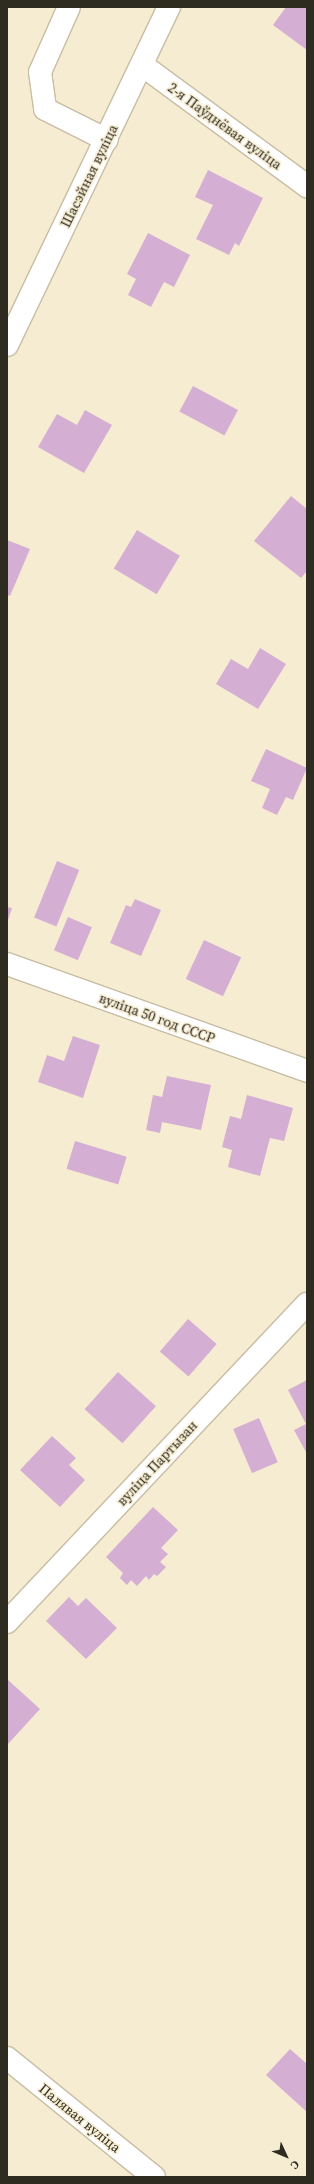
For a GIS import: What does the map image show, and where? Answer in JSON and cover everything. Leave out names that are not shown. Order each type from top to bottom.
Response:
[{"type":"street","points":[[70,7],[40,72],[45,109],[106,140]]},
{"type":"street","name":"Шасэйная вуліца","points":[[7,345],[170,7]]},
{"type":"street","name":"2-я Паўднёвая вуліца","points":[[142,65],[307,186]]},
{"type":"street","name":"вуліца 50 год СССР","points":[[7,964],[307,1071]]},
{"type":"street","name":"вуліца Партызан","points":[[7,1622],[307,1304]]},
{"type":"street","name":"Палявая вуліца","points":[[7,2058],[154,2177]]},
{"type":"building","points":[[286,7],[307,7],[307,50],[273,25]]},
{"type":"building","points":[[208,170],[263,198],[239,246],[235,243],[229,255],[196,239],[213,205],[195,197]]},
{"type":"building","points":[[148,233],[190,255],[174,287],[164,282],[151,307],[128,295],[136,279],[127,274]]},
{"type":"building","points":[[193,386],[238,410],[224,436],[179,412]]},
{"type":"building","points":[[85,410],[112,425],[84,473],[38,447],[57,414],[77,425]]},
{"type":"building","points":[[291,496],[307,509],[307,571],[301,578],[254,541]]},
{"type":"building","points":[[137,530],[180,556],[157,594],[114,569]]},
{"type":"building","points":[[7,540],[30,549],[10,596],[7,595]]},
{"type":"building","points":[[260,648],[286,664],[258,709],[216,684],[231,659],[248,669]]},
{"type":"building","points":[[266,749],[307,768],[293,800],[286,797],[277,815],[262,808],[270,789],[251,781]]},
{"type":"building","points":[[57,861],[79,870],[56,927],[34,918]]},
{"type":"building","points":[[135,899],[161,910],[141,956],[110,943],[126,905],[131,907]]},
{"type":"building","points":[[7,907],[12,908],[7,923]]},
{"type":"building","points":[[68,917],[92,927],[78,960],[54,950]]},
{"type":"building","points":[[204,940],[241,957],[223,996],[186,979]]},
{"type":"building","points":[[73,1036],[100,1045],[83,1098],[38,1082],[47,1055],[64,1061]]},
{"type":"building","points":[[167,1076],[211,1085],[201,1130],[162,1122],[160,1133],[146,1130],[153,1095],[162,1097]]},
{"type":"building","points":[[247,1095],[293,1108],[284,1141],[270,1138],[260,1176],[228,1167],[232,1150],[222,1147],[230,1116],[241,1119]]},
{"type":"building","points":[[75,1141],[127,1157],[118,1185],[67,1169]]},
{"type":"building","points":[[188,1319],[217,1344],[188,1376],[160,1351]]},
{"type":"building","points":[[118,1372],[156,1406],[122,1443],[85,1409]]},
{"type":"building","points":[[307,1380],[307,1454],[294,1430],[306,1424],[288,1390]]},
{"type":"building","points":[[259,1418],[278,1462],[252,1473],[233,1429]]},
{"type":"building","points":[[52,1436],[76,1458],[69,1465],[85,1480],[60,1507],[20,1470]]},
{"type":"building","points":[[153,1507],[178,1530],[161,1548],[168,1554],[160,1562],[166,1567],[157,1576],[154,1574],[149,1580],[146,1576],[137,1586],[131,1580],[127,1585],[120,1578],[123,1573],[106,1557]]},
{"type":"building","points":[[69,1597],[78,1606],[86,1598],[117,1628],[86,1659],[46,1621]]},
{"type":"building","points":[[7,1679],[40,1709],[8,1744],[7,1744]]},
{"type":"building","points":[[290,2049],[307,2064],[307,2112],[266,2075]]}]
